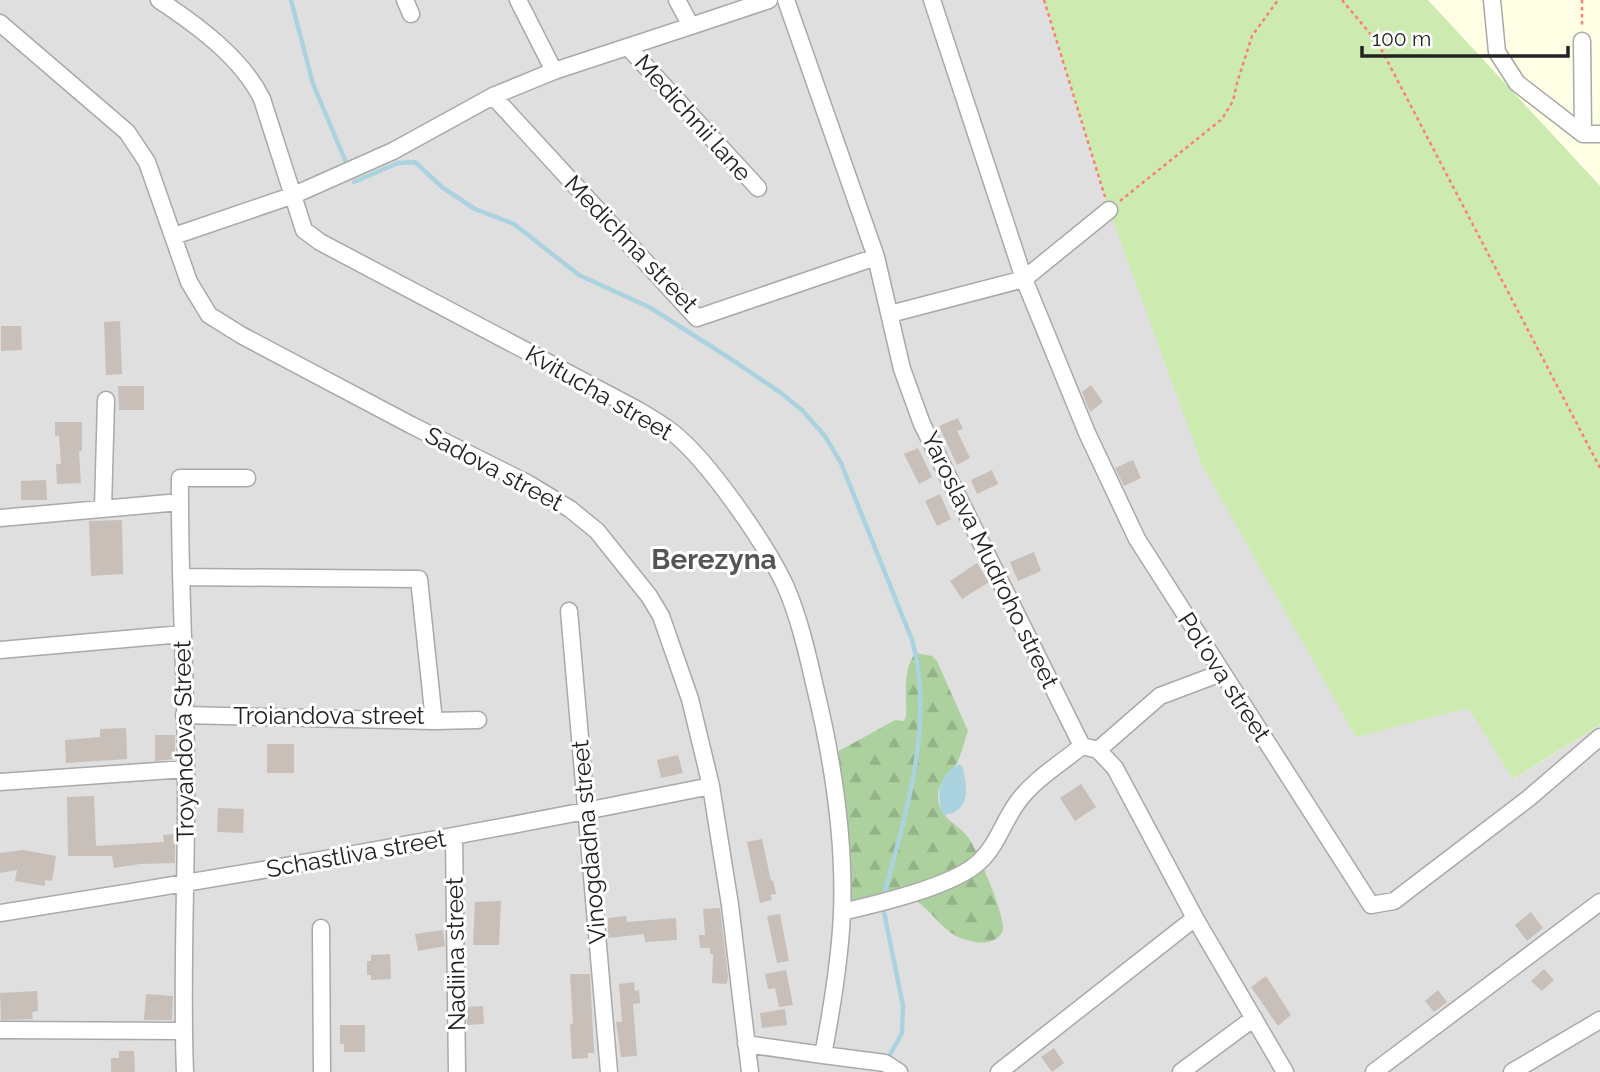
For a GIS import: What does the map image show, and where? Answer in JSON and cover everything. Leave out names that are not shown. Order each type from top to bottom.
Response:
[{"type":"street","points":[[518,0],[554,71]]},
{"type":"street","points":[[677,0],[691,26]]},
{"type":"street","points":[[174,236],[294,195],[393,151],[493,96],[554,71],[769,0]]},
{"type":"street","name":"Yaroslava Mudroho street","points":[[786,0],[876,257],[902,369],[922,424],[1090,748],[1108,758],[1115,768],[1195,918],[1285,1072]]},
{"type":"street","name":"Pol'ova street","points":[[932,0],[1024,279],[1123,513],[1221,673],[1371,905],[1394,901],[1529,798],[1600,737]]},
{"type":"street","points":[[1492,0],[1497,52],[1517,83],[1592,134]]},
{"type":"street","name":"Kvitucha street","points":[[166,2],[233,58],[254,82],[262,99],[304,230],[320,242],[636,409],[673,432],[709,472],[764,550],[784,584],[796,614],[823,721],[840,809],[842,912],[835,1001],[823,1055]]},
{"type":"street","name":"Sadova street","points":[[0,23],[127,132],[147,162],[189,282],[209,315],[398,419],[527,483],[570,509],[597,531],[642,586],[661,617],[690,699],[711,786],[730,905],[750,1072]]},
{"type":"street","points":[[1582,41],[1592,134]]},
{"type":"street","name":"Medichnii lane","points":[[628,47],[758,188]]},
{"type":"street","name":"Medichna street","points":[[493,96],[697,318],[876,257]]},
{"type":"street","points":[[890,314],[1024,279],[1109,210]]},
{"type":"street","points":[[103,508],[106,400]]},
{"type":"street","name":"Troyandova Street","points":[[185,1072],[187,884],[180,478],[247,478]]},
{"type":"street","points":[[0,518],[180,502]]},
{"type":"street","name":"Troiandova street","points":[[181,577],[419,579],[434,721],[184,715]]},
{"type":"street","name":"Vinogdadna street","points":[[569,611],[609,1072]]},
{"type":"street","points":[[0,650],[182,634]]},
{"type":"street","points":[[842,912],[907,895],[958,876],[977,865],[990,851],[1015,805],[1028,788],[1090,748],[1160,696],[1221,673]]},
{"type":"street","points":[[434,721],[478,720]]},
{"type":"street","points":[[0,782],[186,769]]},
{"type":"street","name":"Schastliva street","points":[[0,912],[187,884],[454,837],[711,786]]},
{"type":"street","name":"Nadiina street","points":[[454,837],[457,1072]]},
{"type":"street","points":[[1374,1072],[1600,902]]},
{"type":"street","points":[[999,1072],[1195,918]]},
{"type":"street","points":[[321,928],[322,1072]]},
{"type":"street","points":[[1181,1072],[1254,1018]]},
{"type":"street","points":[[1512,1072],[1600,1020]]},
{"type":"street","points":[[0,1030],[184,1031]]},
{"type":"street","points":[[746,1044],[885,1063],[899,1072]]},
{"type":"path","points":[[1044,0],[1109,210],[1222,119],[1233,101],[1252,36],[1278,0]]},
{"type":"path","points":[[1342,0],[1378,43],[1600,468]]},
{"type":"path","points":[[1582,0],[1582,41]]},
{"type":"shaded area","points":[[0,0],[1044,0],[1109,210],[1468,708],[1514,779],[1600,725],[1600,1072],[0,1072]]},
{"type":"shaded area","points":[[1428,0],[1600,0],[1600,186]]},
{"type":"green space","points":[[1044,0],[1428,0],[1600,186],[1600,725],[1513,779],[1468,708],[1356,737],[1202,465],[1109,210]]},
{"type":"green space","points":[[916,653],[932,656],[937,661],[968,731],[959,759],[941,785],[938,798],[942,811],[970,840],[996,898],[1003,930],[995,940],[976,942],[956,936],[916,901],[882,903],[842,912],[830,756],[895,720],[904,721],[907,675]]},
{"type":"water","points":[[959,764],[962,766],[966,790],[963,804],[952,813],[943,815],[940,786],[952,768]]},
{"type":"building","points":[[120,321],[122,374],[106,375],[104,322]]},
{"type":"building","points":[[1,326],[21,326],[22,350],[1,351]]},
{"type":"building","points":[[1091,385],[1103,402],[1090,412],[1082,392]]},
{"type":"building","points":[[118,386],[144,386],[144,410],[119,410]]},
{"type":"building","points":[[958,418],[963,429],[957,431],[970,458],[957,465],[939,426]]},
{"type":"building","points":[[55,422],[82,422],[82,451],[79,451],[81,483],[57,484],[56,464],[61,464]]},
{"type":"building","points":[[918,448],[932,477],[919,484],[904,454]]},
{"type":"building","points":[[1133,460],[1141,478],[1124,486],[1115,468]]},
{"type":"building","points":[[992,470],[998,484],[977,494],[971,480]]},
{"type":"building","points":[[46,480],[47,500],[21,500],[21,481]]},
{"type":"building","points":[[940,494],[951,519],[937,526],[925,501]]},
{"type":"building","points":[[122,520],[123,574],[91,576],[89,521]]},
{"type":"building","points":[[1034,552],[1041,571],[1018,581],[1010,562]]},
{"type":"building","points":[[977,563],[989,582],[962,599],[950,581]]},
{"type":"building","points":[[126,728],[127,759],[66,763],[65,740],[100,737],[100,729]]},
{"type":"building","points":[[155,735],[175,735],[175,759],[155,761]]},
{"type":"building","points":[[267,744],[294,744],[294,773],[267,773]]},
{"type":"building","points":[[678,755],[683,773],[661,778],[657,760]]},
{"type":"building","points":[[1081,784],[1096,807],[1075,821],[1060,798]]},
{"type":"building","points":[[94,796],[96,846],[164,842],[163,835],[175,834],[175,863],[114,868],[112,856],[68,856],[67,797]]},
{"type":"building","points":[[218,808],[244,809],[243,833],[217,832]]},
{"type":"building","points":[[762,839],[776,894],[770,895],[772,900],[760,903],[747,842]]},
{"type":"building","points":[[23,850],[56,856],[52,881],[45,880],[45,886],[15,881],[17,870],[0,873],[0,853]]},
{"type":"building","points":[[501,901],[499,945],[473,945],[475,902]]},
{"type":"building","points":[[720,908],[727,984],[712,983],[713,954],[710,954],[710,948],[700,948],[699,935],[705,935],[703,909]]},
{"type":"building","points":[[1531,912],[1543,928],[1527,941],[1515,925]]},
{"type":"building","points":[[780,914],[789,961],[777,963],[767,916]]},
{"type":"building","points":[[626,916],[627,922],[676,918],[677,940],[645,942],[644,934],[608,938],[608,918]]},
{"type":"building","points":[[443,930],[445,946],[418,951],[415,934]]},
{"type":"building","points":[[390,954],[391,979],[371,980],[371,975],[367,975],[367,961],[371,961],[371,955]]},
{"type":"building","points":[[1544,969],[1554,980],[1542,991],[1531,981]]},
{"type":"building","points":[[786,970],[793,1005],[779,1007],[775,988],[768,989],[765,974]]},
{"type":"building","points":[[570,974],[590,974],[594,1053],[588,1053],[588,1058],[572,1059]]},
{"type":"building","points":[[1266,976],[1291,1015],[1278,1026],[1251,987]]},
{"type":"building","points":[[634,982],[635,991],[639,990],[640,1003],[633,1004],[637,1056],[621,1057],[616,1022],[622,1022],[619,984]]},
{"type":"building","points":[[1438,990],[1447,1002],[1434,1012],[1425,1001]]},
{"type":"building","points":[[37,991],[38,1011],[32,1012],[33,1019],[1,1020],[0,993]]},
{"type":"building","points":[[146,994],[173,996],[172,1020],[144,1020]]},
{"type":"building","points":[[483,1006],[484,1024],[467,1025],[467,1007]]},
{"type":"building","points":[[785,1009],[787,1025],[762,1028],[760,1013]]},
{"type":"building","points":[[340,1025],[365,1025],[365,1052],[344,1052],[344,1044],[340,1044]]},
{"type":"building","points":[[1054,1048],[1064,1063],[1052,1072],[1041,1057]]},
{"type":"building","points":[[119,1051],[134,1051],[135,1072],[111,1072],[111,1058],[119,1058]]},
{"type":"waterway","points":[[291,0],[313,84],[345,160]]},
{"type":"waterway","points":[[354,182],[398,163],[415,162],[443,188],[475,209],[514,224],[579,275],[649,307],[731,359],[802,410],[825,436],[841,463],[912,640],[919,671],[921,704],[914,770],[908,804],[883,899]]},
{"type":"waterway","points":[[883,907],[903,1006],[902,1033],[887,1060]]},
{"type":"district","name":"Berezyna","points":[[714,559]]}]
